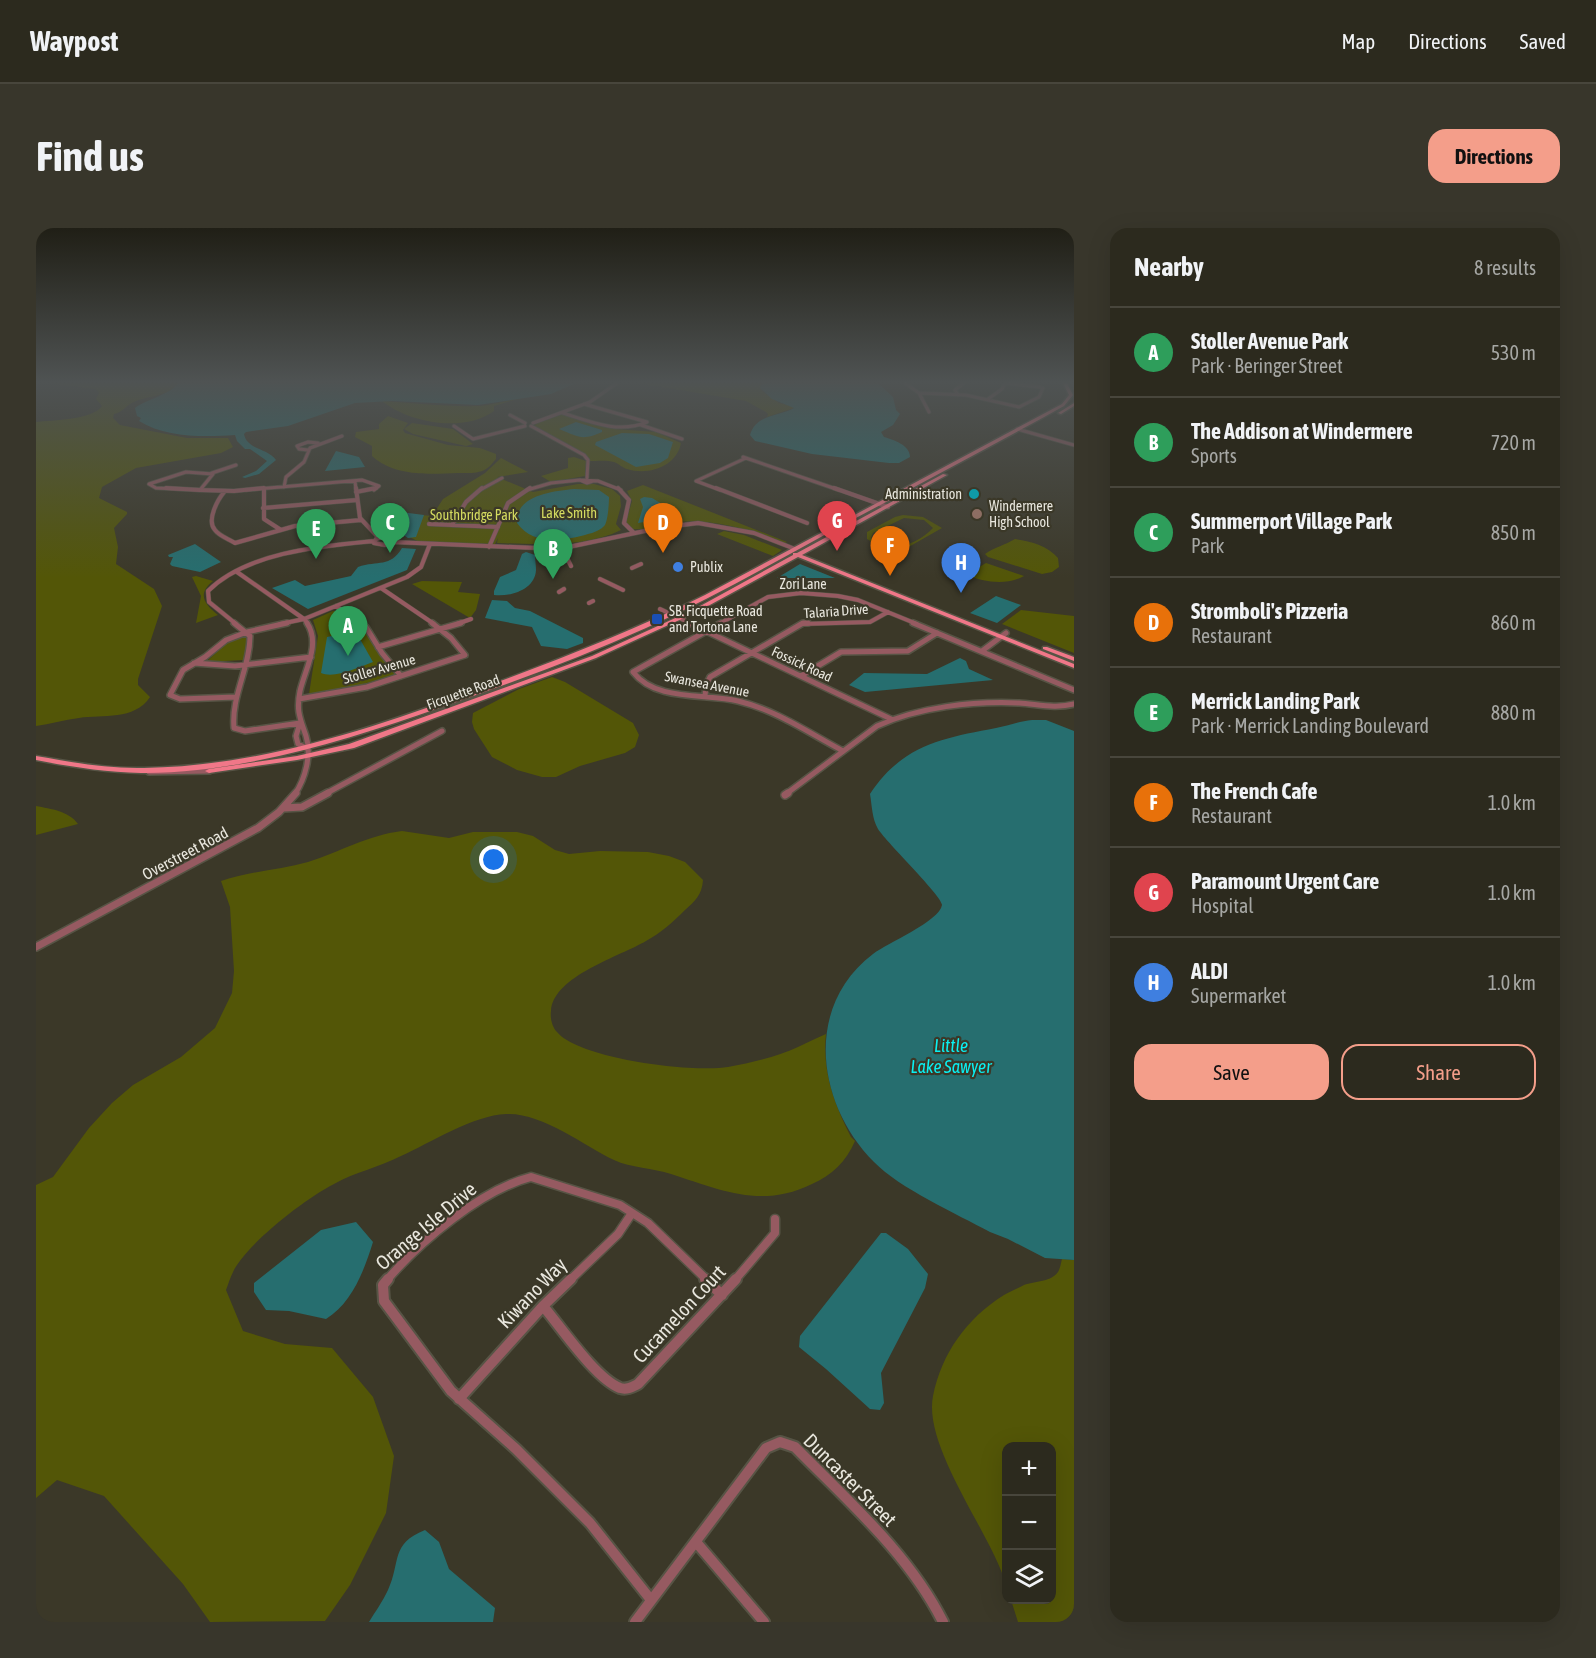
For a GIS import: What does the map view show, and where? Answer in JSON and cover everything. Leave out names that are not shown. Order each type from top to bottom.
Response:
[{"type":"main road","points":[[796,552],[981,448]]},
{"type":"main road","points":[[796,552],[888,507],[994,448]]},
{"type":"main road","points":[[977,450],[985,453]]},
{"type":"main road","points":[[796,552],[1074,666]]},
{"type":"main road","name":"Ficquette Road","points":[[209,771],[306,752],[583,653],[671,614],[796,552]]},
{"type":"main road","name":"Ficquette Road","points":[[36,758],[70,766],[114,771],[190,767],[351,746],[400,730],[594,657],[681,618],[796,552]]},
{"type":"main road","points":[[1003,635],[1074,659]]},
{"type":"street","points":[[303,448],[308,450]]},
{"type":"street","points":[[285,487],[286,477],[304,462],[308,450],[311,448]]},
{"type":"street","points":[[572,448],[588,460],[587,478]]},
{"type":"street","points":[[740,456],[888,507]]},
{"type":"street","points":[[746,458],[696,481],[807,524]]},
{"type":"street","points":[[236,465],[212,473],[186,472],[149,484],[156,488],[225,491],[355,481],[367,481],[379,486],[374,490],[356,492]]},
{"type":"street","points":[[200,489],[213,476],[212,473]]},
{"type":"street","points":[[452,525],[460,508],[469,498],[481,488],[502,478]]},
{"type":"street","points":[[489,547],[505,506],[517,496],[546,484],[587,478],[615,486],[627,495],[629,504],[624,523],[634,533]]},
{"type":"street","points":[[580,480],[587,483],[593,481]]},
{"type":"street","points":[[355,481],[362,520],[378,537]]},
{"type":"street","points":[[264,488],[265,520],[281,530]]},
{"type":"street","points":[[225,491],[216,502],[212,522],[215,531],[238,544],[301,526],[362,520]]},
{"type":"street","points":[[263,508],[357,500]]},
{"type":"street","points":[[429,523],[498,526]]},
{"type":"street","points":[[367,526],[376,528],[387,537]]},
{"type":"street","points":[[300,723],[237,730],[233,726],[236,697],[251,648],[250,636],[211,605],[207,598],[212,585],[237,572],[311,548],[374,541],[382,545],[393,542],[562,548],[666,526],[713,526],[735,530],[796,552]]},
{"type":"street","points":[[374,541],[378,537],[387,537],[393,538],[393,542]]},
{"type":"street","points":[[236,697],[171,697],[170,693],[179,674],[221,642],[247,632],[304,619],[381,588],[418,570],[430,544]]},
{"type":"street","points":[[562,548],[572,566]]},
{"type":"street","points":[[632,568],[641,564]]},
{"type":"street","points":[[237,572],[304,619],[308,625],[311,637],[311,657],[299,699],[300,723],[307,742],[306,752]]},
{"type":"street","points":[[600,579],[623,591]]},
{"type":"street","points":[[381,588],[413,607],[440,630]]},
{"type":"street","name":"Zori Lane","points":[[633,672],[706,630],[774,595],[842,596],[888,612],[1074,690]]},
{"type":"street","points":[[336,606],[362,624],[401,676]]},
{"type":"street","name":"Fossick Road","points":[[660,609],[891,719]]},
{"type":"street","name":"Talaria Drive","points":[[705,696],[706,685],[710,677],[803,623],[870,622],[888,612]]},
{"type":"street","points":[[378,647],[471,619]]},
{"type":"street","name":"Stoller Avenue","points":[[299,699],[343,693],[465,655],[440,630]]},
{"type":"street","points":[[801,676],[841,652],[908,651],[937,633]]},
{"type":"street","points":[[982,651],[1003,635]]},
{"type":"street","points":[[194,663],[205,666],[311,657]]},
{"type":"street","name":"Swansea Avenue","points":[[633,672],[636,678],[661,689],[724,698],[753,705],[843,752]]},
{"type":"street","points":[[785,795],[877,726],[891,719],[923,712],[1005,703],[1074,704]]},
{"type":"street","points":[[300,723],[296,736],[298,744],[306,752]]},
{"type":"street","points":[[284,808],[302,807],[442,731]]},
{"type":"street","name":"Overstreet Road","points":[[36,947],[250,833],[284,808],[301,784],[306,752]]},
{"type":"street","name":"Ficquette Road","points":[[114,771],[209,771]]},
{"type":"street","name":"Orange Isle Drive","points":[[651,1600],[590,1523],[459,1399],[435,1372],[406,1327],[384,1301],[383,1285],[388,1277],[472,1205],[521,1177],[549,1181],[620,1205],[648,1222],[722,1295]]},
{"type":"street","name":"Kiwano Way","points":[[459,1399],[543,1306],[618,1234],[632,1213]]},
{"type":"street","name":"Cucamelon Court","points":[[543,1306],[598,1370],[622,1389],[638,1384],[722,1295],[775,1233],[776,1219]]},
{"type":"street","name":"Duncaster Street","points":[[635,1622],[766,1448],[779,1441],[787,1442],[795,1447],[894,1550],[932,1600],[943,1622]]},
{"type":"street","points":[[696,1542],[764,1622]]},
{"type":"green space","points":[[36,448],[231,448],[221,453],[136,468],[102,487],[99,498],[127,512],[114,528],[118,547],[116,564],[154,589],[162,606],[138,679],[138,685],[150,697],[136,710],[127,713],[79,718],[36,726]]},
{"type":"green space","points":[[372,448],[480,448],[496,454],[496,459],[480,472],[425,474],[391,468],[372,456]]},
{"type":"green space","points":[[575,448],[679,448],[674,458],[668,463],[653,470],[644,471],[625,468],[611,461],[590,461],[584,453]]},
{"type":"green space","points":[[574,457],[586,461],[585,476],[551,482],[541,476],[568,468],[568,458]]},
{"type":"green space","name":"Southbridge Park","points":[[501,458],[528,472],[497,477],[533,492],[578,484],[594,484],[612,489],[620,496],[621,506],[616,524],[621,530],[592,540],[576,542],[497,543],[498,538],[495,544],[419,542],[393,528],[398,522],[388,512],[432,516],[443,499],[485,473]]},
{"type":"green space","points":[[643,485],[787,542],[733,526],[706,522],[679,522],[632,529],[626,522],[632,501],[627,491]]},
{"type":"green space","points":[[903,515],[923,517],[942,528],[898,553],[894,552],[898,549],[879,546],[867,539],[867,532]],"holes":[[[904,518],[924,520],[933,528],[912,543],[895,547],[886,546],[871,538],[873,533]]]},
{"type":"green space","points":[[724,531],[744,535],[782,550],[773,556],[717,534]]},
{"type":"green space","points":[[1015,539],[1049,550],[1058,558],[1059,567],[1052,572],[1042,574],[988,557],[985,554]]},
{"type":"green space","points":[[986,563],[1024,576],[1010,581],[995,582],[966,575]]},
{"type":"green space","points":[[192,577],[213,581],[205,590],[204,599],[218,615],[196,623],[201,596]]},
{"type":"green space","points":[[422,581],[462,582],[458,592],[480,594],[476,610],[470,618],[412,584]]},
{"type":"green space","points":[[1021,610],[1074,616],[1074,653],[1002,624]]},
{"type":"green space","points":[[333,611],[342,613],[360,627],[396,675],[352,687],[309,694],[318,636],[313,620]]},
{"type":"green space","points":[[240,637],[246,638],[247,650],[244,660],[206,662],[228,642]]},
{"type":"green space","points":[[552,677],[565,682],[633,723],[639,735],[635,747],[625,753],[580,766],[556,777],[542,777],[517,770],[492,757],[474,729],[473,713],[519,689]]},
{"type":"green space","points":[[36,806],[65,813],[78,824],[36,835]]},
{"type":"green space","points":[[402,831],[449,838],[473,832],[517,832],[533,836],[555,850],[569,854],[600,851],[648,852],[685,862],[703,880],[700,894],[695,901],[657,934],[590,968],[563,987],[551,1011],[554,1028],[569,1042],[588,1050],[638,1062],[690,1068],[728,1067],[754,1062],[790,1051],[826,1034],[826,1061],[831,1087],[845,1125],[855,1141],[843,1161],[832,1172],[812,1184],[775,1195],[758,1196],[724,1191],[664,1172],[621,1163],[533,1118],[506,1114],[480,1119],[452,1130],[393,1160],[342,1180],[295,1209],[245,1254],[237,1265],[226,1290],[243,1331],[285,1344],[332,1348],[373,1397],[394,1456],[386,1513],[350,1585],[325,1621],[210,1622],[183,1584],[104,1496],[57,1480],[36,1498],[36,1185],[53,1177],[89,1128],[112,1103],[133,1085],[181,1057],[215,1028],[232,993],[234,971],[230,907],[221,881],[308,862],[366,840]]},
{"type":"green space","points":[[1062,1259],[1074,1260],[1074,1622],[1018,1622],[1012,1604],[1056,1604],[1056,1442],[1002,1442],[1002,1574],[947,1464],[933,1417],[933,1396],[949,1351],[978,1315],[1004,1295],[1024,1285],[1047,1279],[1059,1271]]},
{"type":"water","points":[[257,448],[276,460],[259,474],[242,477],[256,471],[267,461],[250,449],[245,449]]},
{"type":"water","points":[[601,448],[671,448],[668,458],[660,463],[636,467]]},
{"type":"water","points":[[786,448],[906,448],[910,457],[899,463],[889,463],[812,454]]},
{"type":"water","points":[[336,451],[359,457],[365,467],[325,471]]},
{"type":"water","name":"Lake Smith","points":[[574,489],[599,490],[609,497],[605,525],[592,533],[550,540],[532,535],[517,523],[522,506],[529,500],[547,493]]},
{"type":"water","points":[[652,498],[682,516],[638,523],[643,507],[640,499]]},
{"type":"water","points":[[389,512],[424,515],[416,537],[408,538],[393,528],[398,522]]},
{"type":"water","points":[[195,544],[221,562],[200,572],[170,564],[173,557],[168,555]]},
{"type":"water","points":[[402,548],[416,549],[407,570],[308,609],[272,588],[295,580],[305,586],[351,576],[358,567],[388,561]]},
{"type":"water","points":[[526,552],[535,555],[535,577],[531,583],[521,591],[507,595],[494,595],[500,577],[516,570],[522,554]]},
{"type":"water","points":[[800,564],[835,578],[777,578]]},
{"type":"water","points":[[996,596],[1021,605],[997,623],[970,613]]},
{"type":"water","points":[[492,600],[507,601],[515,608],[530,611],[583,638],[583,643],[567,649],[541,646],[532,627],[485,618]]},
{"type":"water","points":[[356,632],[373,662],[333,675],[321,673],[327,637]]},
{"type":"water","points":[[960,658],[966,661],[969,669],[993,680],[865,692],[849,685],[864,673],[927,674]]},
{"type":"water","name":"Little Lake Sawyer","points":[[1032,720],[1046,720],[1074,731],[1074,1260],[1045,1258],[929,1200],[885,1172],[855,1139],[840,1113],[830,1085],[826,1056],[828,1028],[836,1001],[851,976],[873,954],[932,918],[942,905],[934,892],[878,829],[873,817],[870,794],[896,764],[925,746],[941,740]]},
{"type":"water","points":[[356,1222],[373,1242],[356,1285],[335,1312],[326,1319],[289,1311],[266,1310],[254,1292],[254,1283],[321,1230]]},
{"type":"water","points":[[881,1233],[886,1233],[908,1249],[928,1274],[925,1288],[881,1373],[884,1403],[880,1410],[870,1409],[799,1347],[800,1336]]},
{"type":"water","points":[[425,1530],[439,1542],[449,1569],[495,1608],[493,1622],[369,1622],[388,1590],[401,1548],[414,1535]]},
{"type":"place","name":"Administration","points":[[974,494]]},
{"type":"place","name":"Windermere High School","points":[[977,514]]},
{"type":"place","name":"Paramount Urgent Care","points":[[837,551]]},
{"type":"place","name":"Summerport Village Park","points":[[390,553]]},
{"type":"place","name":"Stromboli's Pizzeria","points":[[663,553]]},
{"type":"place","name":"Merrick Landing Park","points":[[316,559]]},
{"type":"place","name":"Publix","points":[[678,567]]},
{"type":"place","name":"The French Cafe","points":[[890,576]]},
{"type":"place","name":"The Addison at Windermere","points":[[553,579]]},
{"type":"place","name":"ALDI","points":[[961,593]]},
{"type":"place","name":"SB. Ficquette Road and Tortona Lane","points":[[657,619]]},
{"type":"place","name":"Stoller Avenue Park","points":[[348,656]]}]
